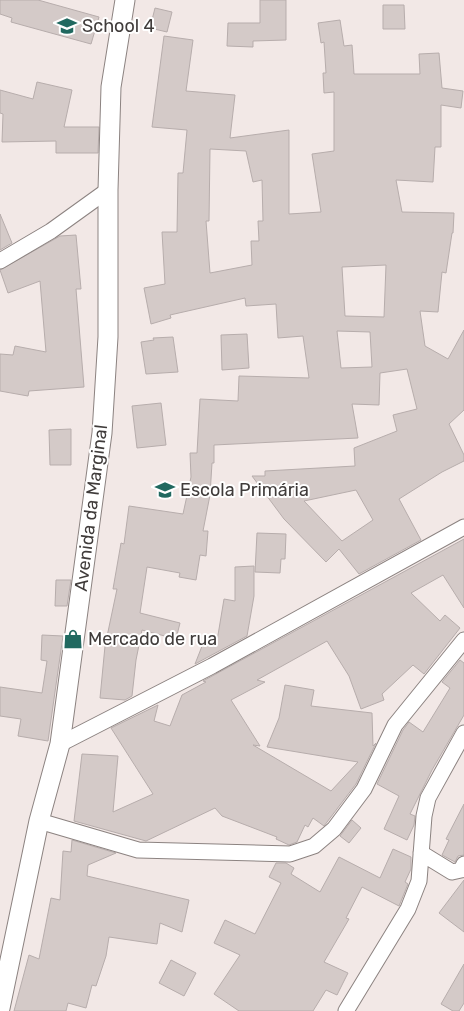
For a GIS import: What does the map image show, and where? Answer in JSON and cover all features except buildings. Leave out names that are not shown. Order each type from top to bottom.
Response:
[{"type":"street","name":"Avenida da Marginal","points":[[0,1008],[39,821],[60,744],[102,433],[108,337],[108,190],[111,87],[125,0]]},
{"type":"street","points":[[0,261],[51,231],[108,190]]},
{"type":"street","points":[[60,744],[212,666],[464,527]]},
{"type":"street","points":[[39,821],[138,850],[290,854],[314,846],[334,829],[354,804],[395,725],[464,640]]},
{"type":"street","points":[[346,1011],[408,908],[419,881],[424,816],[428,798],[464,733]]},
{"type":"street","points":[[421,853],[452,872],[461,870],[464,864]]},
{"type":"place","name":"School 4","points":[[67,26]]},
{"type":"place","name":"Escola Primária","points":[[165,490]]},
{"type":"place","name":"Mercado de rua","points":[[73,639]]}]
